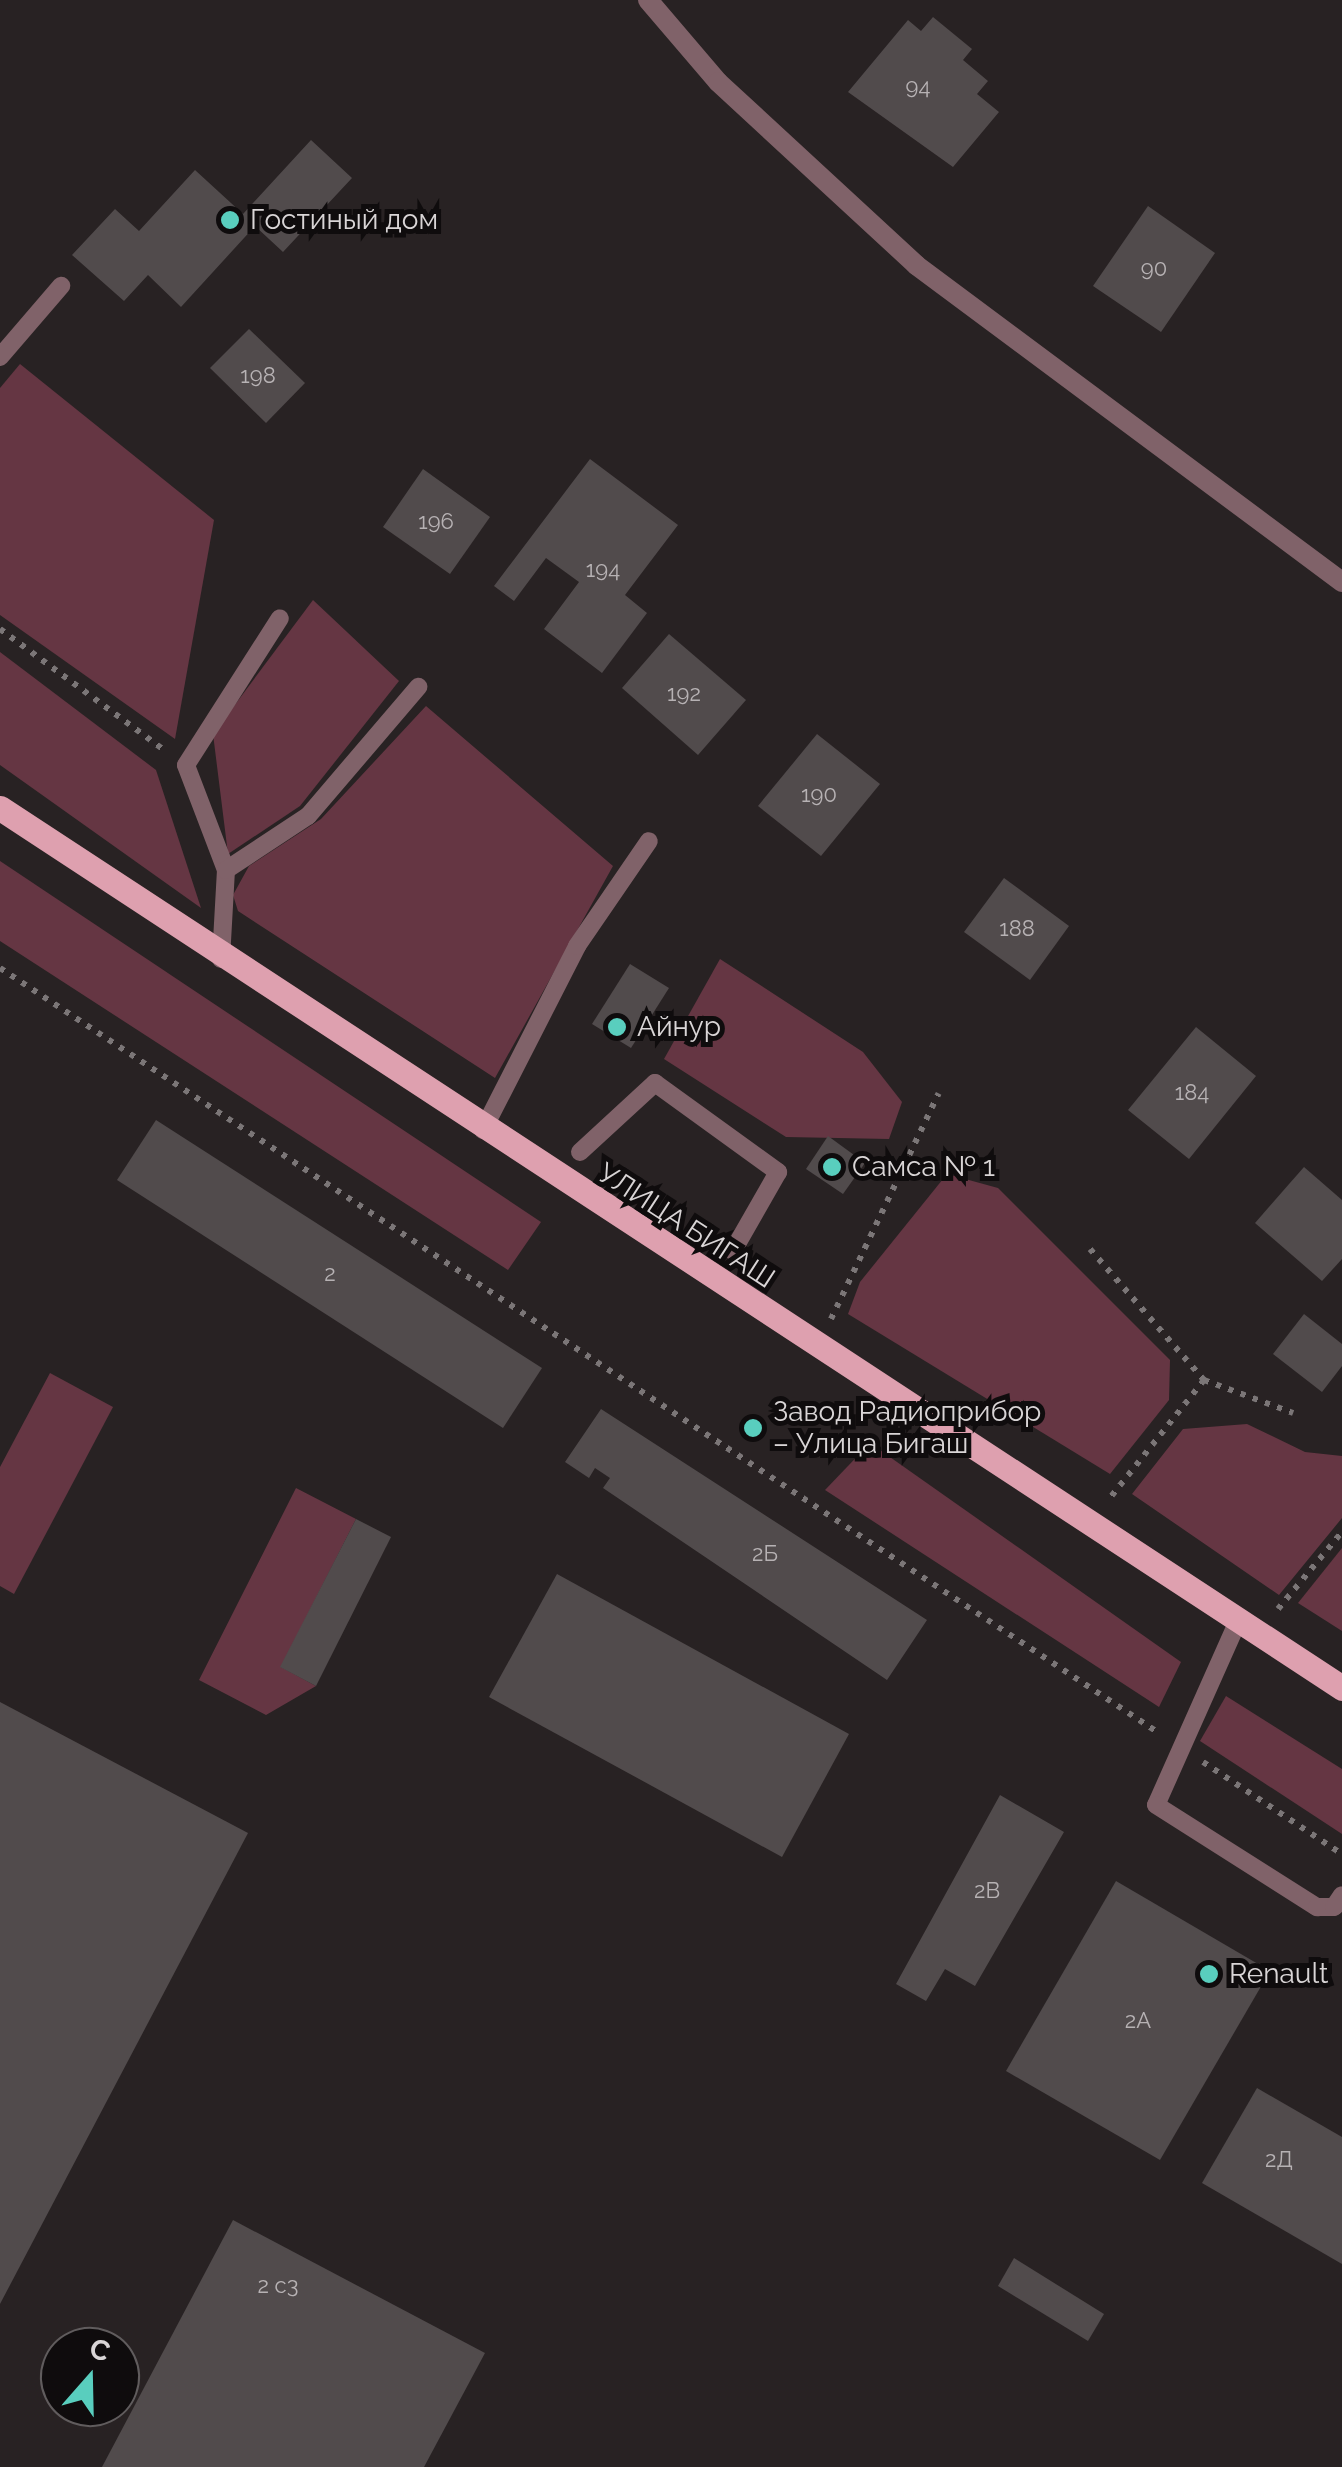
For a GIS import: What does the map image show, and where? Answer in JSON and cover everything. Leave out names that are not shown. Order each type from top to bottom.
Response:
[{"type":"main road","name":"УЛИЦА БИГАШ","points":[[0,808],[222,959],[1342,1688]]},
{"type":"street","points":[[648,0],[718,82],[916,265],[1342,582]]},
{"type":"lane","points":[[0,357],[61,286]]},
{"type":"lane","points":[[222,959],[226,870],[186,765],[280,618]]},
{"type":"lane","points":[[226,870],[308,816],[418,687]]},
{"type":"lane","points":[[483,1130],[578,946],[649,841]]},
{"type":"lane","points":[[580,1152],[655,1083],[778,1172],[732,1252]]},
{"type":"lane","points":[[1248,1627],[1181,1748],[1156,1805],[1166,1819],[1317,1908],[1334,1908],[1342,1895]]},
{"type":"path","points":[[0,629],[186,765]]},
{"type":"path","points":[[0,968],[1342,1854]]},
{"type":"path","points":[[817,1348],[938,1093]]},
{"type":"path","points":[[1090,1248],[1204,1380],[1293,1414]]},
{"type":"path","points":[[1090,1524],[1204,1380]]},
{"type":"path","points":[[1248,1627],[1342,1532]]},
{"type":"shaded area","points":[[20,364],[214,520],[175,739],[0,615],[0,388]]},
{"type":"shaded area","points":[[313,600],[399,681],[300,806],[228,854],[213,734]]},
{"type":"shaded area","points":[[0,652],[156,770],[201,908],[0,765]]},
{"type":"shaded area","points":[[426,706],[613,866],[495,1078],[238,911],[233,895],[249,866],[321,819]]},
{"type":"shaded area","points":[[0,861],[541,1222],[508,1270],[0,941]]},
{"type":"shaded area","points":[[720,959],[863,1052],[902,1102],[889,1139],[786,1137],[664,1059]]},
{"type":"shaded area","points":[[947,1174],[998,1188],[1170,1360],[1169,1400],[1110,1474],[848,1314],[860,1282]]},
{"type":"shaded area","points":[[50,1373],[113,1407],[14,1594],[0,1586],[0,1467]]},
{"type":"shaded area","points":[[1247,1424],[1305,1452],[1342,1456],[1342,1518],[1279,1595],[1132,1494],[1183,1429]]},
{"type":"shaded area","points":[[870,1443],[1181,1662],[1159,1707],[825,1490]]},
{"type":"shaded area","points":[[296,1488],[356,1519],[281,1667],[316,1686],[266,1715],[199,1680]]},
{"type":"shaded area","points":[[1342,1548],[1342,1631],[1298,1603]]},
{"type":"shaded area","points":[[1226,1696],[1342,1769],[1342,1834],[1200,1741]]},
{"type":"building","points":[[933,17],[972,49],[963,60],[988,81],[977,94],[999,112],[953,167],[848,92],[908,20],[921,31]]},
{"type":"building","name":"Гостиный дом","points":[[311,140],[352,178],[283,252],[255,226],[181,307],[148,275],[124,301],[72,255],[115,209],[139,231],[195,170],[243,214]]},
{"type":"building","points":[[1148,206],[1215,253],[1161,332],[1093,286]]},
{"type":"building","points":[[249,329],[305,383],[266,423],[210,368]]},
{"type":"building","points":[[590,459],[678,525],[625,595],[647,613],[602,673],[544,629],[579,582],[546,558],[514,601],[494,586]]},
{"type":"building","points":[[423,469],[490,517],[450,574],[383,527]]},
{"type":"building","points":[[669,634],[746,700],[698,755],[622,688]]},
{"type":"building","points":[[817,734],[880,784],[821,856],[758,806]]},
{"type":"building","points":[[1004,878],[1069,926],[1030,980],[964,932]]},
{"type":"building","points":[[630,964],[669,988],[631,1048],[592,1024]]},
{"type":"building","points":[[1196,1027],[1256,1076],[1189,1159],[1128,1110]]},
{"type":"building","points":[[156,1120],[542,1368],[503,1428],[117,1180]]},
{"type":"building","points":[[828,1136],[865,1163],[843,1194],[806,1169]]},
{"type":"building","points":[[1304,1167],[1342,1200],[1342,1259],[1322,1281],[1255,1223]]},
{"type":"building","points":[[1304,1314],[1342,1344],[1342,1366],[1322,1392],[1273,1354]]},
{"type":"building","points":[[601,1409],[927,1620],[887,1680],[603,1488],[610,1478],[595,1468],[589,1478],[565,1462]]},
{"type":"building","points":[[356,1519],[391,1537],[316,1686],[280,1667]]},
{"type":"building","points":[[557,1574],[849,1734],[782,1857],[489,1697]]},
{"type":"building","points":[[0,1702],[248,1833],[0,2304]]},
{"type":"building","points":[[1000,1795],[1064,1832],[975,1986],[945,1969],[926,2001],[896,1984]]},
{"type":"building","points":[[1116,1881],[1270,1971],[1160,2160],[1006,2071]]},
{"type":"building","points":[[1257,2088],[1342,2137],[1342,2264],[1202,2183]]},
{"type":"building","points":[[233,2220],[485,2353],[424,2467],[102,2467],[123,2427],[140,2427],[140,2395]]},
{"type":"building","points":[[1014,2258],[1104,2314],[1088,2341],[998,2286]]},
{"type":"place","name":"Гостиный дом","points":[[230,220]]},
{"type":"place","name":"Айнур","points":[[617,1027]]},
{"type":"place","name":"Самса № 1","points":[[832,1167]]},
{"type":"place","name":"Завод Радиоприбор – Улица Бигаш","points":[[753,1428]]},
{"type":"place","name":"Renault","points":[[1209,1974]]}]
